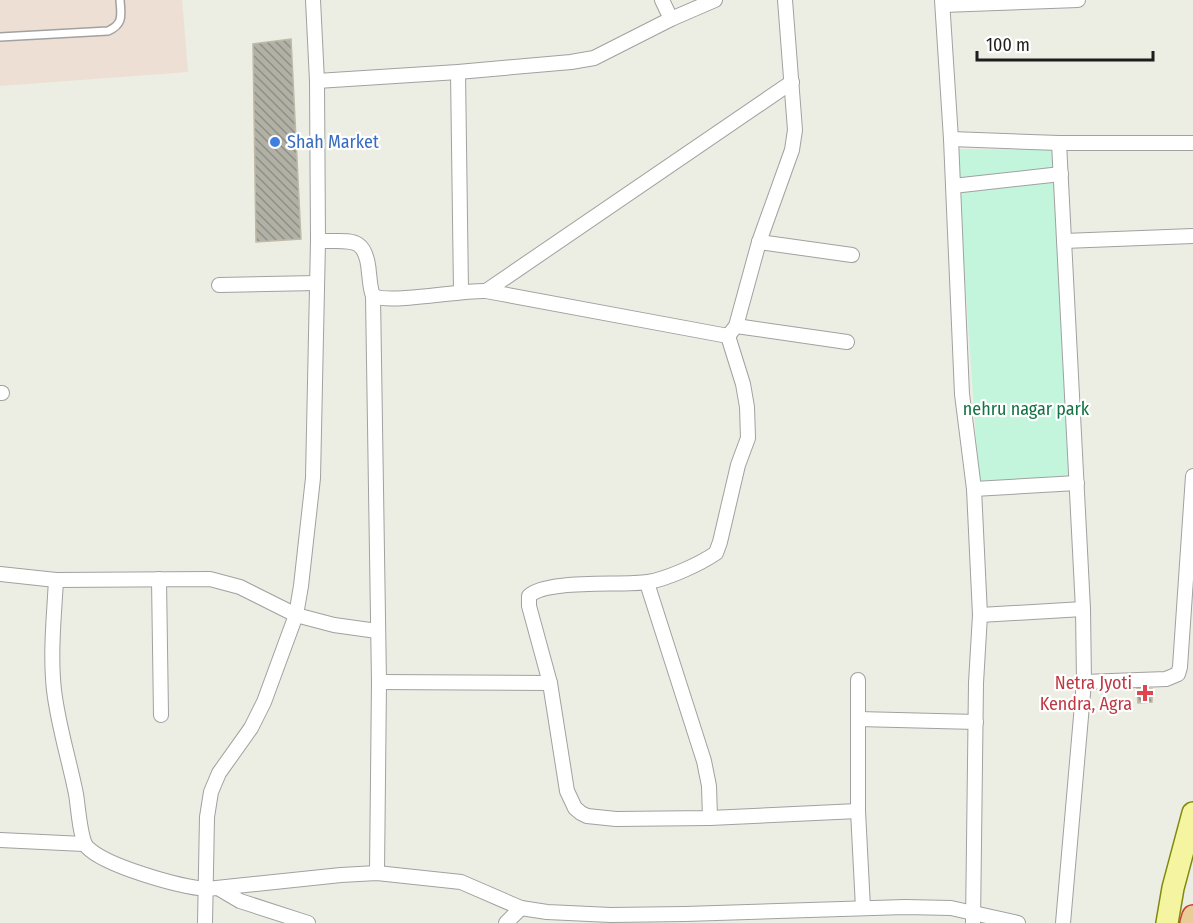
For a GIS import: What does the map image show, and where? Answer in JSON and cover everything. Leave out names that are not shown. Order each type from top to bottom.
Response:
[{"type":"highway","points":[[1191,923],[1193,916]]},
{"type":"main road","points":[[1167,923],[1176,874],[1193,813]]},
{"type":"street","points":[[205,923],[213,889],[207,817],[211,792],[219,773],[251,728],[264,702],[296,615],[307,549],[312,506],[318,241],[317,81],[313,0]]},
{"type":"street","points":[[662,0],[670,18]]},
{"type":"street","points":[[317,81],[458,72],[594,58],[670,18],[716,0]]},
{"type":"street","points":[[785,0],[795,130],[792,150],[759,242],[732,331],[747,407],[748,438],[738,465],[718,549],[713,555],[673,574],[647,583],[564,586],[532,593],[529,596],[529,606],[550,683],[567,791],[575,808],[581,813],[587,816],[616,819],[710,818],[858,811]]},
{"type":"street","points":[[974,918],[976,722],[980,615],[974,489],[962,394],[943,3],[1078,0]]},
{"type":"street","points":[[458,72],[461,291]]},
{"type":"street","points":[[486,291],[792,82]]},
{"type":"street","points":[[951,139],[1193,143]]},
{"type":"street","points":[[1059,142],[1083,609],[1084,682],[1063,923]]},
{"type":"street","points":[[953,186],[1061,174]]},
{"type":"street","points":[[1064,241],[1193,236]]},
{"type":"street","points":[[318,241],[352,243],[364,249],[368,258],[370,290],[373,296],[379,682],[377,873]]},
{"type":"street","points":[[759,242],[852,255]]},
{"type":"street","points":[[219,285],[317,283]]},
{"type":"street","points":[[373,296],[389,299],[461,291],[486,291],[732,331],[847,342]]},
{"type":"street","points":[[1084,682],[1172,678],[1178,674],[1193,476]]},
{"type":"street","points":[[974,489],[1077,483]]},
{"type":"street","points":[[0,574],[56,580],[220,580],[240,587],[296,615],[334,625],[377,631]]},
{"type":"street","points":[[159,579],[162,715]]},
{"type":"street","points":[[56,580],[52,661],[54,691],[71,766],[84,844]]},
{"type":"street","points":[[647,583],[704,761],[710,818]]},
{"type":"street","points":[[980,615],[1083,609]]},
{"type":"street","points":[[858,680],[858,811],[863,908]]},
{"type":"street","points":[[379,682],[550,683]]},
{"type":"street","points":[[858,718],[976,722]]},
{"type":"street","points":[[0,840],[84,844],[100,857],[153,878],[188,888],[213,889],[341,874],[377,873],[461,882],[521,908],[611,919],[732,918],[863,908],[951,908],[974,918],[1018,923]]},
{"type":"street","points":[[1176,874],[1193,851]]},
{"type":"street","points":[[213,889],[240,901],[308,923]]},
{"type":"street","points":[[506,923],[521,908]]},
{"type":"lane","points":[[0,37],[108,31],[119,24],[122,18],[120,0]]},
{"type":"shaded area","points":[[0,0],[182,0],[188,72],[0,86]]},
{"type":"green space","name":"nehru nagar park","points":[[956,149],[1058,150],[1082,477],[979,481]]},
{"type":"building","name":"Shah Market","points":[[291,39],[301,239],[256,242],[253,44]]},
{"type":"building","points":[[1137,689],[1152,689],[1152,702],[1138,703]]},
{"type":"place","name":"Shah Market","points":[[275,142]]},
{"type":"place","name":"Netra Jyoti Kendra, Agra","points":[[1145,693]]}]
